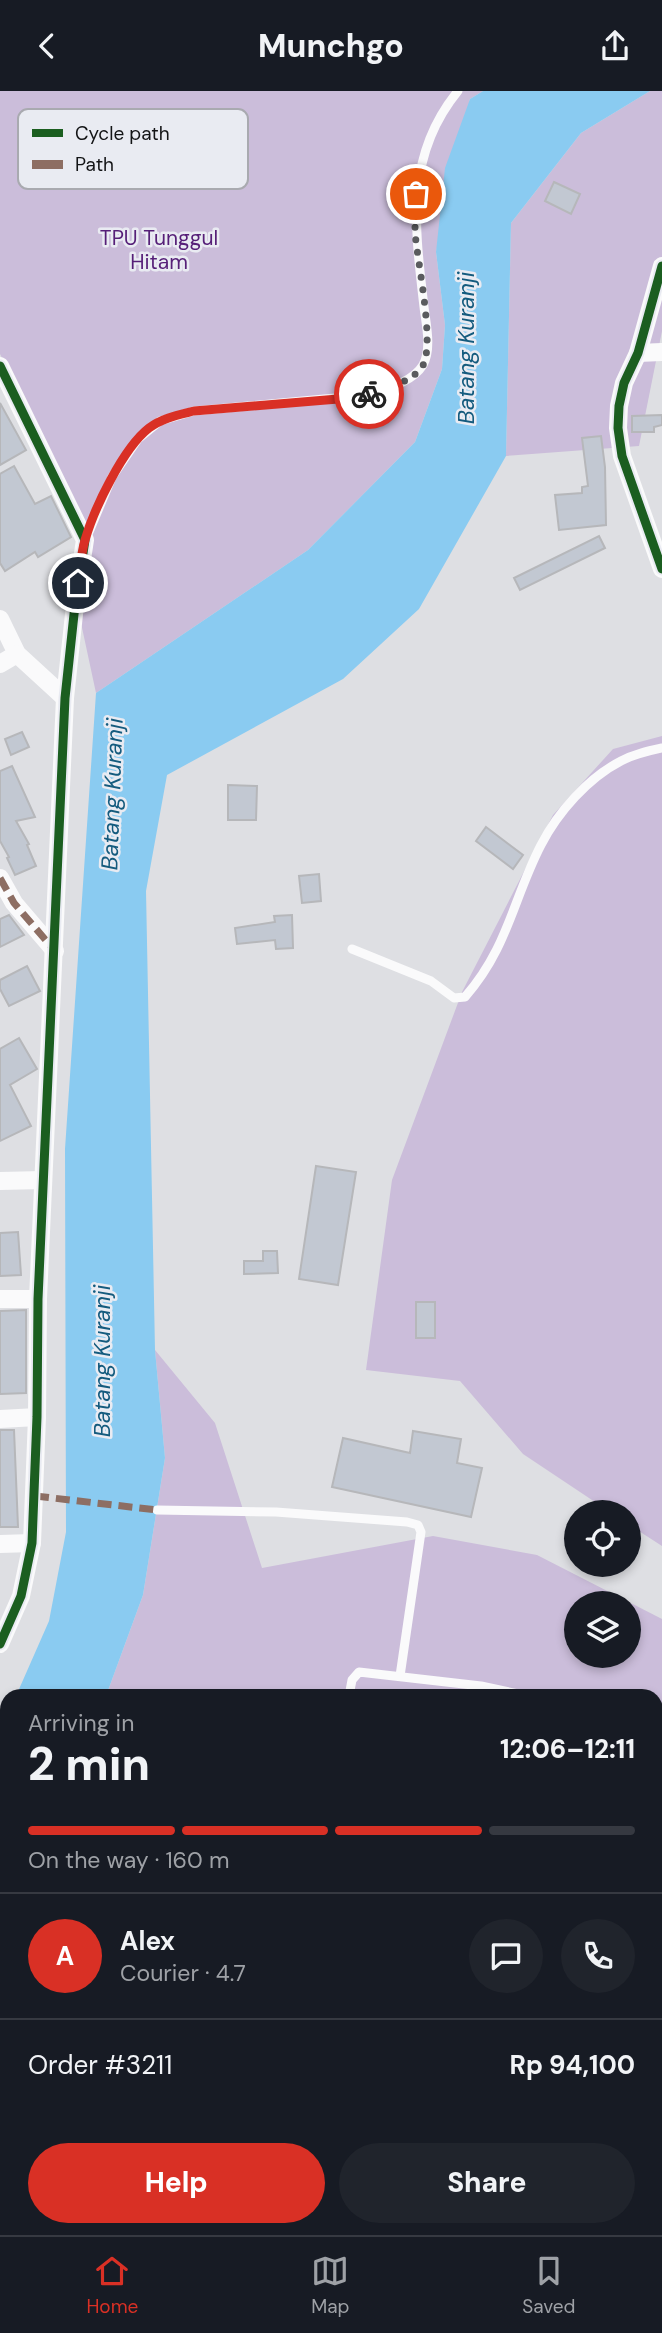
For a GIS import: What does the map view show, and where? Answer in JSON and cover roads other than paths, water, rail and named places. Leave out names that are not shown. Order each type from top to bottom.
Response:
[{"type":"street","points":[[661,270],[638,353],[624,383],[619,406],[618,441],[656,533],[662,569]]},
{"type":"street","points":[[638,353],[662,352]]},
{"type":"street","points":[[0,366],[85,540],[65,698],[38,1299],[32,1543],[21,1596],[0,1644]]},
{"type":"street","points":[[0,619],[17,654],[65,698]]},
{"type":"street","points":[[0,664],[17,654]]},
{"type":"street","points":[[0,879],[14,903],[55,951]]},
{"type":"street","points":[[0,1181],[43,1180]]},
{"type":"street","points":[[0,1299],[38,1299]]},
{"type":"street","points":[[0,1419],[37,1417]]},
{"type":"street","points":[[0,1544],[32,1543]]},
{"type":"lane","points":[[85,540],[112,477],[138,439],[160,421],[194,411],[367,395],[411,377],[421,368],[425,360],[427,337],[415,231],[416,194],[421,165],[433,127],[458,91]]},
{"type":"lane","points":[[352,949],[431,981],[454,998],[465,997],[496,954],[541,845],[559,816],[609,768],[623,760],[662,748]]},
{"type":"lane","points":[[157,1510],[276,1511],[407,1521],[418,1525],[421,1532],[400,1676]]},
{"type":"lane","points":[[350,1689],[352,1680],[359,1672],[400,1676],[469,1689]]},
{"type":"water","name":"Batang Kuranji","points":[[483,91],[650,91],[581,133],[511,223],[506,456],[419,609],[343,679],[167,775],[146,891],[155,1350],[165,1458],[143,1595],[109,1689],[19,1689],[49,1621],[66,1532],[65,1149],[96,693],[308,550],[415,442],[442,369],[445,325],[436,252],[445,168],[470,99]]},
{"type":"park label","name":"TPU Tunggul Hitam","points":[[159,250]]}]
